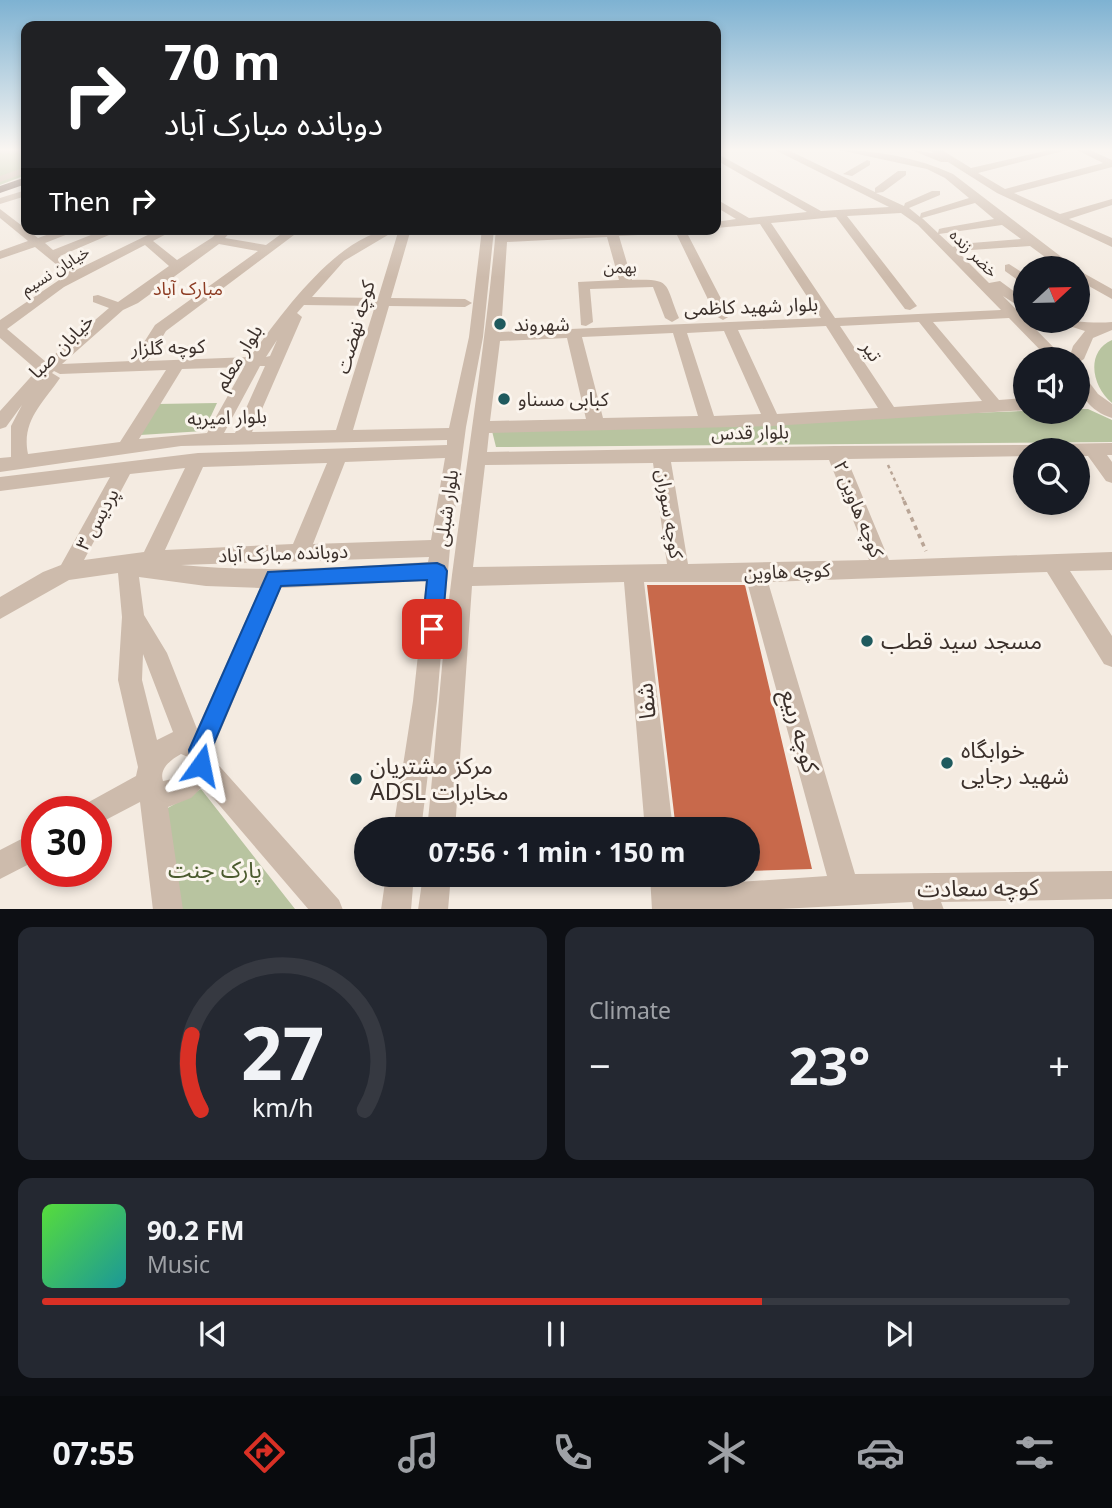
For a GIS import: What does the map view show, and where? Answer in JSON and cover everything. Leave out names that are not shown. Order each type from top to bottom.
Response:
[{"type":"street","points":[[781,192],[819,214]]},
{"type":"street","name":"خضر زنده","points":[[874,192],[925,215],[977,268],[1013,297]]},
{"type":"street","name":"خضر زنده","points":[[883,192],[906,207],[1046,347]]},
{"type":"street","points":[[967,192],[1051,256]]},
{"type":"street","points":[[1006,192],[1112,243]]},
{"type":"street","points":[[721,224],[906,207],[936,193]]},
{"type":"street","points":[[0,201],[21,195]]},
{"type":"street","points":[[925,215],[975,199]]},
{"type":"street","points":[[1059,218],[1112,202]]},
{"type":"street","points":[[721,205],[745,220]]},
{"type":"street","points":[[0,212],[21,230]]},
{"type":"street","points":[[839,213],[910,306]]},
{"type":"street","name":"تیر","points":[[763,219],[890,413]]},
{"type":"street","points":[[943,231],[1004,221]]},
{"type":"street","points":[[27,235],[95,293],[125,304]]},
{"type":"street","points":[[0,256],[59,235]]},
{"type":"street","points":[[52,255],[102,235]]},
{"type":"street","name":"خیابان نسیم","points":[[1,322],[72,275],[157,235]]},
{"type":"street","name":"خیابان صبا","points":[[0,423],[16,401],[125,304],[222,235]]},
{"type":"street","points":[[136,368],[160,328],[288,235]]},
{"type":"street","name":"بلوار معلم","points":[[213,438],[254,363],[301,301],[340,258],[381,235]]},
{"type":"street","name":"کوچه نهضت","points":[[299,553],[341,445],[403,235]]},
{"type":"street","name":"بلوار شبلی","points":[[442,817],[461,577],[493,337],[497,235]]},
{"type":"street","name":"بلوار شبلی","points":[[409,817],[425,701],[440,548],[456,442],[497,235]]},
{"type":"street","points":[[613,235],[626,284]]},
{"type":"street","points":[[683,235],[772,420]]},
{"type":"street","points":[[217,240],[268,250]]},
{"type":"street","points":[[959,248],[1032,242]]},
{"type":"street","points":[[149,244],[177,265]]},
{"type":"street","points":[[1009,268],[1013,271]]},
{"type":"street","points":[[1090,281],[1112,295]]},
{"type":"street","name":"بهمن","points":[[580,327],[583,285],[658,283],[675,323]]},
{"type":"street","points":[[301,301],[465,303]]},
{"type":"street","name":"بلوار معلم","points":[[241,437],[301,301]]},
{"type":"street","name":"بلوار شهید کاظمی","points":[[493,337],[580,327],[826,316],[910,306],[1006,309]]},
{"type":"street","name":"بلوار شهید کاظمی","points":[[826,316],[923,318],[1006,309]]},
{"type":"street","name":"بلوار شهید کاظمی","points":[[495,312],[518,325],[580,327]]},
{"type":"street","points":[[923,318],[996,407]]},
{"type":"street","points":[[1,322],[53,370]]},
{"type":"street","points":[[675,323],[708,421]]},
{"type":"street","points":[[1090,325],[1096,329]]},
{"type":"street","points":[[1090,328],[1112,326]]},
{"type":"street","points":[[580,327],[596,424]]},
{"type":"street","points":[[1081,347],[1085,337],[1096,329]]},
{"type":"street","name":"کوچه گلزار","points":[[53,370],[276,361]]},
{"type":"street","points":[[126,447],[176,366]]},
{"type":"street","name":"خیابان صبا","points":[[21,462],[15,443],[19,423],[53,370]]},
{"type":"street","points":[[1090,401],[1112,412]]},
{"type":"street","name":"بلوار قدس","points":[[480,427],[772,420],[1013,405]]},
{"type":"street","name":"بلوار امیریه","points":[[0,465],[213,438],[241,437],[341,445]]},
{"type":"street","name":"بلوار امیریه","points":[[0,484],[125,467],[341,445],[456,442]]},
{"type":"street","points":[[1090,449],[1112,449]]},
{"type":"street","points":[[1093,449],[1112,477]]},
{"type":"street","name":"بلوار قدس","points":[[475,459],[1013,450]]},
{"type":"street","name":"کوچه هاوین ۲","points":[[835,452],[882,567]]},
{"type":"street","points":[[74,473],[83,453]]},
{"type":"street","name":"کوچه سوران","points":[[661,455],[679,573]]},
{"type":"street","points":[[150,561],[198,460]]},
{"type":"street","name":"پردیس ۳","points":[[68,571],[125,467]]},
{"type":"street","name":"دوبانده مبارک آباد","points":[[0,609],[50,578],[68,571],[176,557],[440,548]]},
{"type":"street","name":"کوچه هاوین","points":[[461,577],[755,573],[1112,561]]},
{"type":"street","points":[[1053,563],[1112,656]]},
{"type":"street","points":[[127,565],[133,617],[130,680],[150,780],[168,909]]},
{"type":"street","name":"دوبانده مبارک آباد","points":[[127,565],[159,573],[275,578],[437,571]]},
{"type":"street","name":"شفا","points":[[633,573],[658,817]]},
{"type":"street","name":"کوچه ربیع","points":[[755,573],[845,889]]},
{"type":"street","points":[[150,780],[166,796],[183,789],[275,578]]},
{"type":"street","points":[[133,617],[159,662],[197,752],[329,909]]},
{"type":"street","points":[[112,803],[150,780],[164,750],[181,742],[197,752]]},
{"type":"street","points":[[0,864],[21,853]]},
{"type":"street","points":[[396,909],[399,887]]},
{"type":"street","points":[[433,909],[435,887]]},
{"type":"street","name":"کوچه سعادت","points":[[666,896],[845,889],[926,900],[1109,890]]},
{"type":"path","points":[[883,452],[933,566]]},
{"type":"green space","points":[[1112,340],[1112,403],[1100,388],[1094,370],[1098,353],[1103,345]]},
{"type":"green space","points":[[217,403],[204,431],[140,435],[157,404]]},
{"type":"green space","points":[[1090,410],[1112,420],[1112,442],[1090,442],[1090,438],[1013,438],[1013,443],[496,447],[492,431],[1013,412],[1013,424],[1090,424]]},
{"type":"green space","name":"پارک جنت","points":[[201,789],[295,909],[180,909],[166,809]]},
{"type":"building","points":[[647,585],[745,585],[812,869],[760,871],[760,817],[674,817]]},
{"type":"place","name":"شهروند","points":[[500,324]]},
{"type":"place","name":"کبابی مسناو","points":[[504,399]]},
{"type":"place","name":"مسجد سید قطب","points":[[867,641]]},
{"type":"place","name":"خوابگاه شهید رجایی","points":[[947,763]]},
{"type":"place","name":"مرکز مشتریان ADSL مخابرات","points":[[356,779]]},
{"type":"district","name":"مبارک آباد","points":[[188,289]]},
{"type":"route","points":[[201,765],[200,750],[275,578],[437,571],[432,629]]}]
